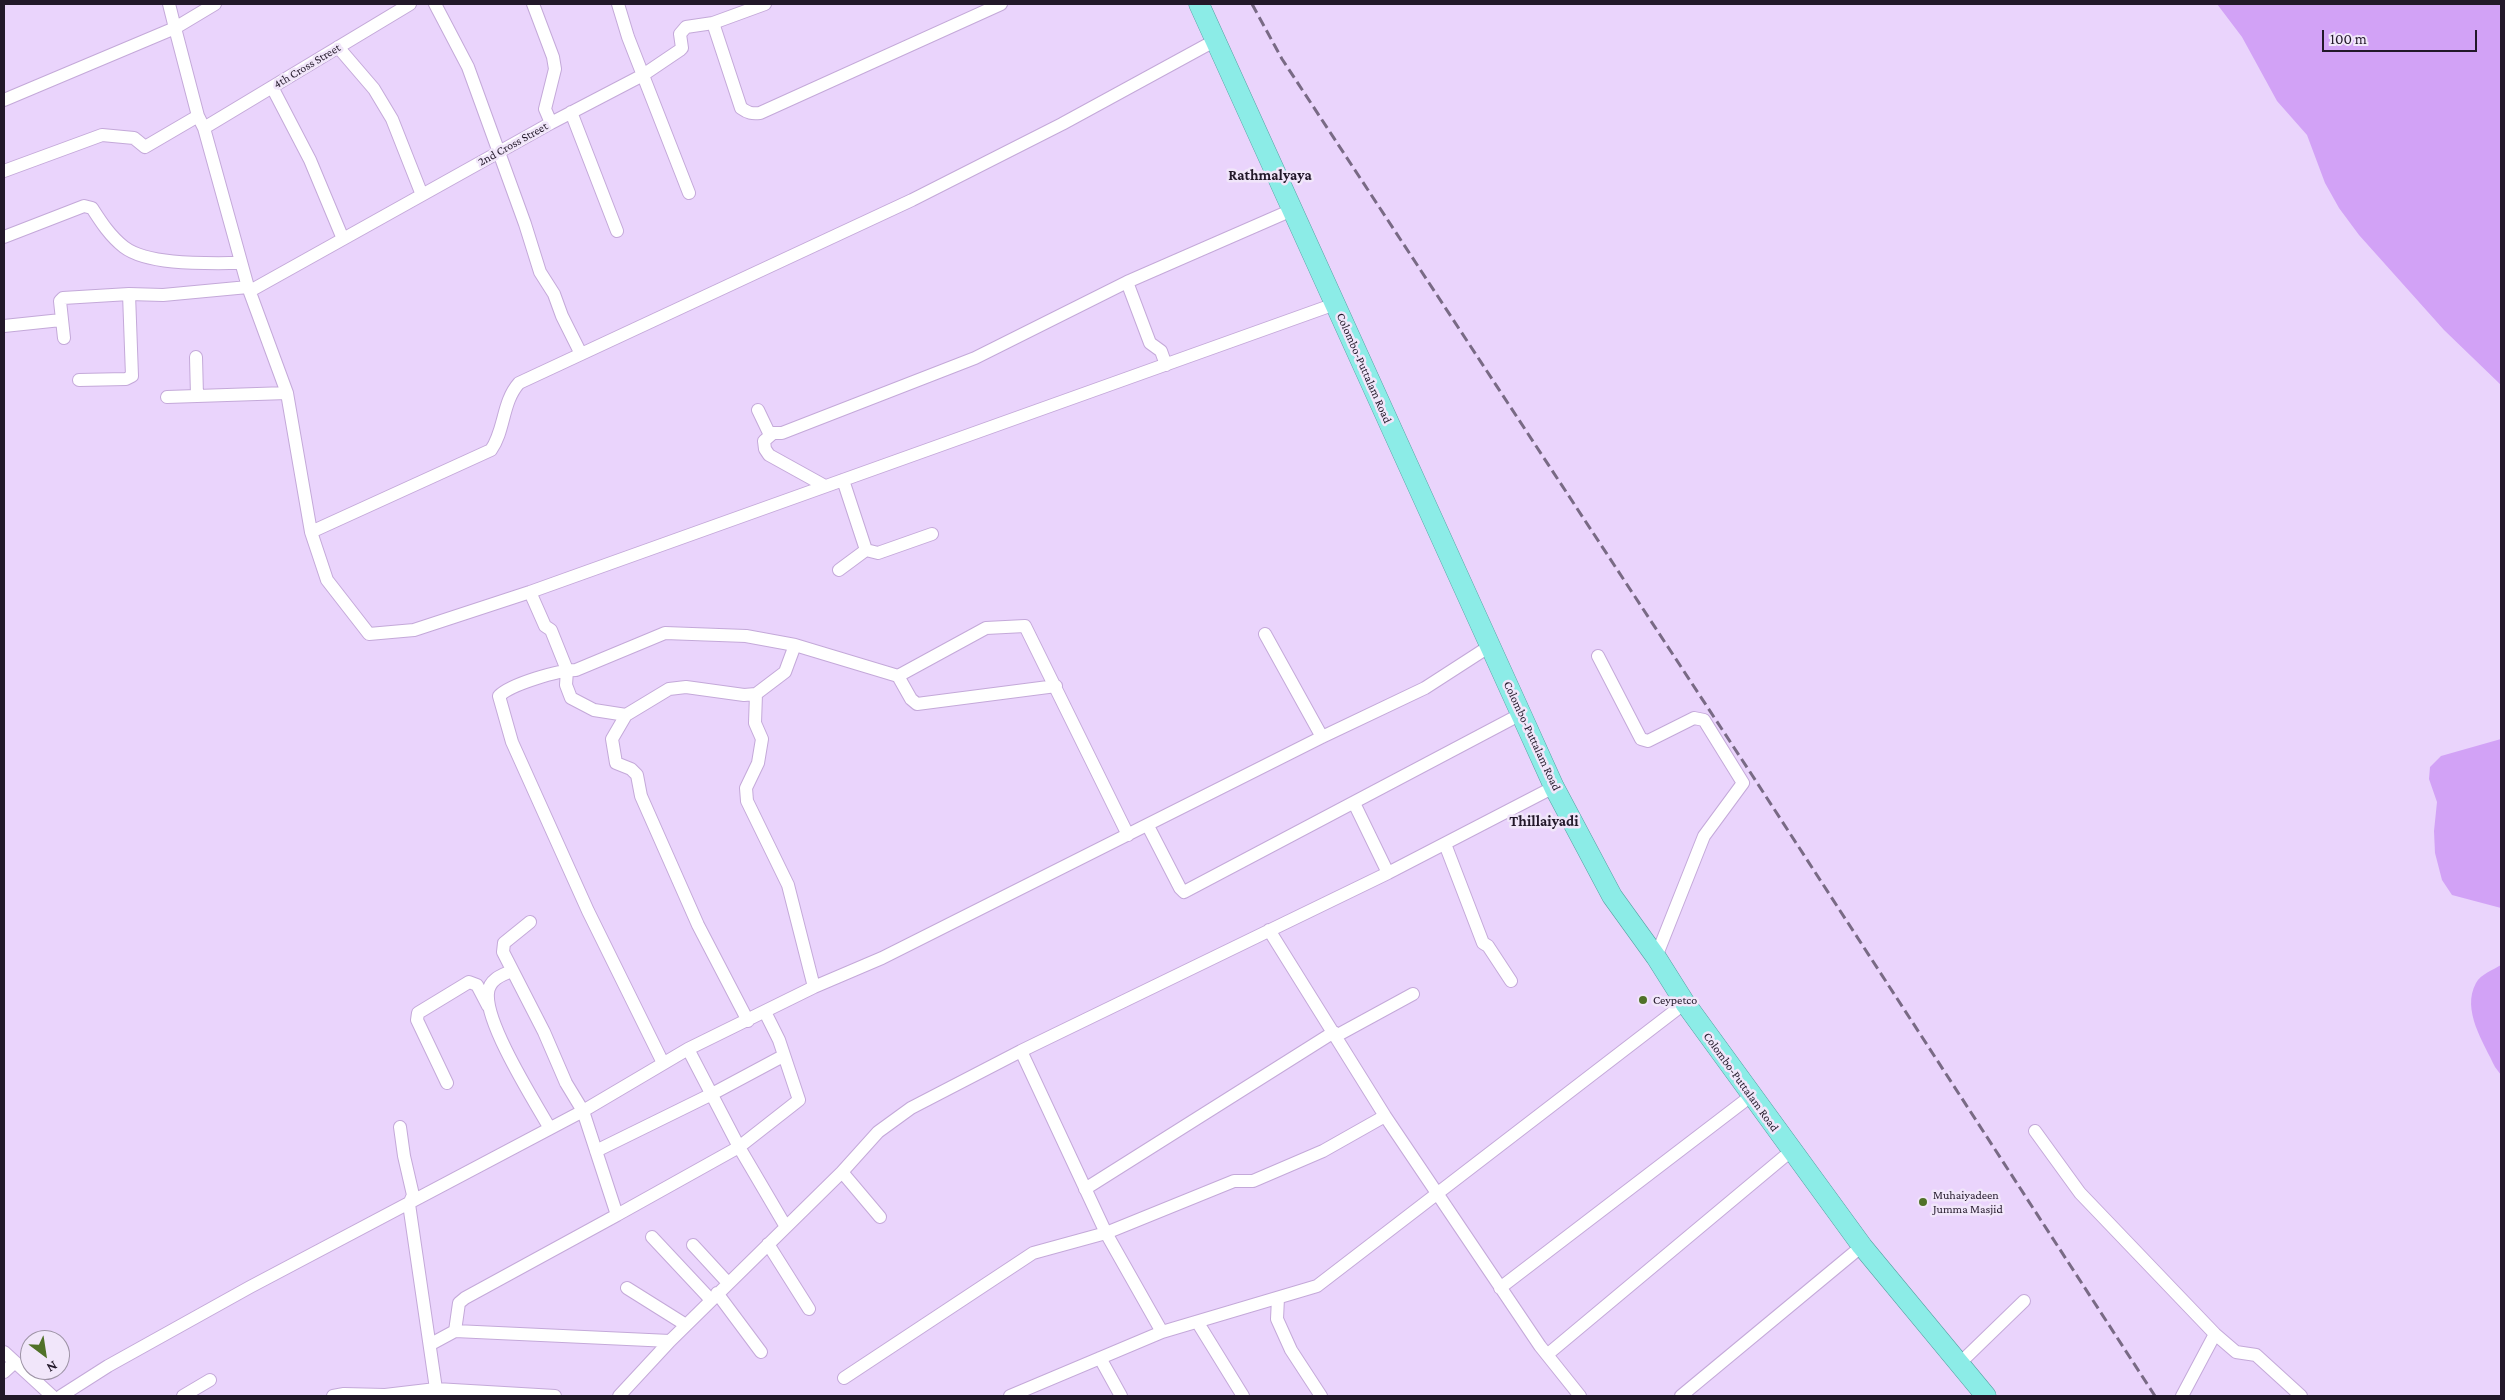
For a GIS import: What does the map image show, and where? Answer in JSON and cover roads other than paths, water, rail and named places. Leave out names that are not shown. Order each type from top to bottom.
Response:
[{"type":"highway","name":"Colombo-Puttalam Road","points":[[1199,4],[1554,787],[1612,896],[1751,1096],[1862,1246],[1986,1396]]},
{"type":"street","points":[[169,4],[198,116],[204,128],[241,263],[287,393],[312,532],[327,580],[369,634],[414,630],[530,592],[1335,304]]},
{"type":"street","points":[[4,100],[175,28],[214,4]]},
{"type":"street","name":"4th Cross Street","points":[[204,128],[410,4]]},
{"type":"street","points":[[435,4],[468,67],[525,224],[540,272],[554,294],[562,316],[582,354]]},
{"type":"street","points":[[533,4],[553,57],[555,69],[545,108],[551,123]]},
{"type":"street","points":[[618,4],[689,192]]},
{"type":"street","name":"2nd Cross Street","points":[[249,289],[571,112],[644,76],[682,48],[682,30],[686,27],[713,23],[765,4]]},
{"type":"street","points":[[713,23],[741,108],[746,112],[754,114],[760,113],[1001,4]]},
{"type":"street","points":[[312,532],[491,450],[497,442],[510,394],[519,383],[912,200],[1062,124],[1216,40]]},
{"type":"street","points":[[338,47],[374,89],[392,118],[422,195]]},
{"type":"street","points":[[272,87],[310,160],[343,239]]},
{"type":"street","points":[[571,112],[617,231]]},
{"type":"street","points":[[4,171],[102,135],[134,138],[145,147],[198,116]]},
{"type":"street","points":[[4,237],[84,206],[92,208],[108,232],[125,248],[146,256],[170,260],[241,263]]},
{"type":"street","points":[[825,486],[769,455],[765,449],[764,440],[772,434],[782,432],[975,358],[1127,282],[1292,210]]},
{"type":"street","points":[[1127,282],[1150,343],[1161,351],[1166,365]]},
{"type":"street","points":[[64,338],[60,301],[63,298],[129,294],[163,295],[249,289]]},
{"type":"street","points":[[79,380],[132,376],[129,294]]},
{"type":"street","points":[[4,326],[61,320]]},
{"type":"street","points":[[196,357],[197,396]]},
{"type":"street","points":[[167,397],[287,393]]},
{"type":"street","points":[[758,410],[766,429],[772,434]]},
{"type":"street","points":[[843,480],[866,550]]},
{"type":"street","points":[[866,550],[878,553],[932,534]]},
{"type":"street","points":[[839,570],[866,550]]},
{"type":"street","points":[[530,592],[544,626],[551,630],[567,670],[566,685],[571,698],[594,710],[626,715]]},
{"type":"street","points":[[898,676],[986,628],[1025,626],[1128,835]]},
{"type":"street","points":[[663,1062],[588,911],[512,742],[499,696],[504,691],[567,670],[576,670],[665,633],[746,636],[795,645],[898,676],[911,699],[917,704],[1056,686]]},
{"type":"street","points":[[1265,634],[1322,737]]},
{"type":"street","points":[[748,1021],[698,925],[641,796],[637,775],[632,769],[616,763],[612,739],[626,715],[669,689],[686,687],[744,695],[756,694],[785,672],[795,645]]},
{"type":"street","points":[[61,1396],[108,1366],[250,1287],[410,1204],[549,1127],[583,1111],[663,1062],[814,988],[882,958],[1322,737],[1426,688],[1490,646]]},
{"type":"street","points":[[1598,656],[1641,739],[1648,741],[1694,718],[1704,720],[1743,783],[1704,836],[1656,957]]},
{"type":"street","points":[[756,694],[755,724],[762,739],[758,763],[746,788],[747,801],[788,885],[814,988]]},
{"type":"street","points":[[1148,826],[1180,888],[1184,892],[1521,714]]},
{"type":"street","points":[[619,1396],[714,1296],[842,1172],[878,1132],[911,1108],[1021,1051],[1388,873],[1554,787]]},
{"type":"street","points":[[1354,803],[1388,873]]},
{"type":"street","points":[[1445,844],[1483,943],[1488,946],[1511,981]]},
{"type":"street","points":[[530,922],[504,943],[503,952],[544,1032],[566,1083],[583,1111],[617,1215]]},
{"type":"street","points":[[1269,930],[1385,1116],[1438,1192],[1500,1288],[1580,1396]]},
{"type":"street","points":[[490,1010],[488,992],[493,981],[512,971]]},
{"type":"street","points":[[447,1083],[417,1020],[418,1014],[469,982],[477,985],[490,1010],[512,1064],[549,1127]]},
{"type":"street","points":[[1085,1189],[1335,1034],[1413,994]]},
{"type":"street","points":[[1010,1396],[1162,1332],[1198,1323],[1317,1286],[1685,1003]]},
{"type":"street","points":[[455,1331],[459,1303],[465,1298],[739,1148],[757,1130],[799,1100],[779,1040],[765,1012]]},
{"type":"street","points":[[688,1049],[739,1148],[786,1227]]},
{"type":"street","points":[[1021,1051],[1106,1233],[1162,1332]]},
{"type":"street","points":[[596,1151],[712,1094],[783,1056]]},
{"type":"street","points":[[1500,1288],[1751,1096]]},
{"type":"street","points":[[844,1378],[1033,1253],[1106,1233],[1234,1181],[1253,1181],[1322,1151],[1385,1116]]},
{"type":"street","points":[[400,1127],[404,1156],[413,1195],[410,1204],[437,1392]]},
{"type":"street","points":[[2034,1130],[2080,1193],[2215,1334],[2236,1352],[2256,1355],[2301,1396]]},
{"type":"street","points":[[1548,1354],[1791,1151]]},
{"type":"street","points":[[842,1172],[880,1217]]},
{"type":"street","points":[[652,1237],[714,1296],[761,1352]]},
{"type":"street","points":[[693,1244],[728,1283]]},
{"type":"street","points":[[768,1244],[809,1309]]},
{"type":"street","points":[[1682,1396],[1862,1246]]},
{"type":"street","points":[[627,1288],[686,1325]]},
{"type":"street","points":[[1278,1298],[1277,1319],[1291,1350],[1321,1396]]},
{"type":"street","points":[[1960,1364],[2024,1301]]},
{"type":"street","points":[[1198,1323],[1243,1396]]},
{"type":"street","points":[[431,1344],[455,1331],[670,1341]]},
{"type":"street","points":[[2182,1396],[2215,1334]]},
{"type":"street","points":[[1682,1396],[1748,1342]]},
{"type":"street","points":[[4,1352],[52,1396]]},
{"type":"street","points":[[1100,1358],[1121,1396]]},
{"type":"street","points":[[4,1372],[15,1362]]},
{"type":"street","points":[[183,1396],[210,1380]]},
{"type":"street","points":[[333,1396],[344,1394],[384,1396],[437,1392],[556,1396]]},
{"type":"railway","points":[[1252,4],[1282,59],[1752,775],[2155,1396]]},
{"type":"place","name":"Ceypetco","points":[[1643,1000]]},
{"type":"place","name":"Muhaiyadeen Jumma Masjid","points":[[1923,1202]]},
{"type":"district","name":"Rathmalyaya","points":[[1270,175]]},
{"type":"district","name":"Thillaiyadi","points":[[1544,821]]}]
